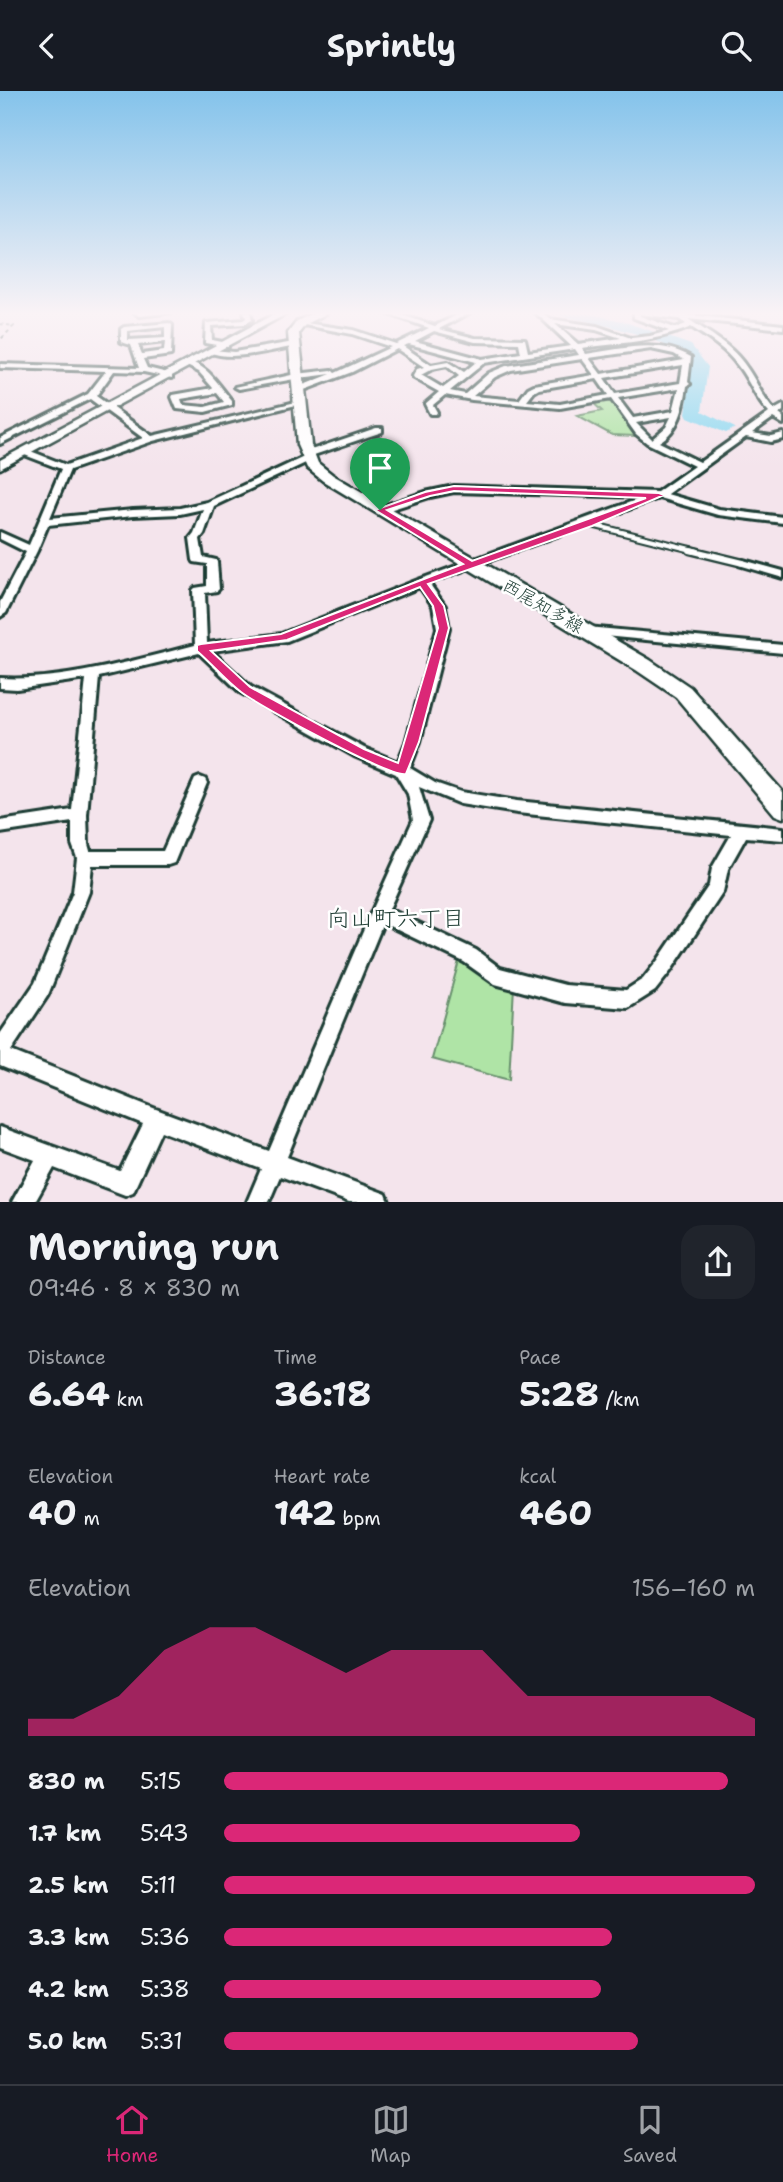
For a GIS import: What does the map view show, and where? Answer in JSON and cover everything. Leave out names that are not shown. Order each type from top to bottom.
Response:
[{"type":"main road","points":[[0,465],[190,364]]},
{"type":"main road","points":[[296,364],[304,445],[309,456]]},
{"type":"main road","name":"西尾知多線","points":[[309,456],[320,473],[586,631],[683,692],[783,807]]},
{"type":"street","points":[[142,364],[144,370]]},
{"type":"street","points":[[190,364],[198,367],[218,390],[229,403],[205,410],[180,407],[176,397],[218,390]]},
{"type":"street","points":[[25,452],[66,468],[362,364]]},
{"type":"street","points":[[426,364],[430,366]]},
{"type":"street","points":[[466,376],[448,364],[430,366],[420,371],[417,376],[444,392],[467,397],[559,406],[686,384]]},
{"type":"street","points":[[433,412],[429,404],[479,364]]},
{"type":"street","points":[[467,397],[499,371],[542,364]]},
{"type":"street","points":[[588,364],[631,421],[653,442],[699,465]]},
{"type":"street","points":[[522,403],[531,390],[537,387],[675,364]]},
{"type":"street","points":[[653,442],[662,438],[677,413],[686,384],[687,364]]},
{"type":"street","points":[[740,364],[754,391],[773,414],[783,421]]},
{"type":"street","points":[[0,366],[144,370],[169,376]]},
{"type":"street","points":[[0,441],[91,395],[113,369]]},
{"type":"street","points":[[239,387],[298,386],[349,370]]},
{"type":"street","points":[[91,395],[150,439]]},
{"type":"street","points":[[0,683],[17,684],[93,674],[201,648],[283,638],[422,582],[589,524],[659,495],[783,407]]},
{"type":"street","points":[[631,421],[677,413]]},
{"type":"street","points":[[44,522],[180,511],[210,504],[309,456],[379,430]]},
{"type":"street","points":[[744,435],[771,439],[783,436]]},
{"type":"street","points":[[0,614],[32,551],[66,468]]},
{"type":"street","points":[[380,510],[428,493],[454,489],[659,495],[718,512],[783,520]]},
{"type":"street","points":[[210,504],[195,538],[198,560],[212,562],[214,589],[199,590],[201,648],[246,690],[359,752],[430,787],[460,798],[517,807],[783,834]]},
{"type":"street","points":[[0,535],[32,551]]},
{"type":"street","points":[[743,563],[783,575]]},
{"type":"street","points":[[402,771],[413,742],[443,628],[439,606],[422,582]]},
{"type":"street","points":[[586,631],[783,649]]},
{"type":"street","points":[[0,1050],[42,989],[81,892],[85,858],[80,844],[79,815],[93,674]]},
{"type":"street","points":[[258,1202],[379,913],[421,820],[415,794],[402,771]]},
{"type":"street","points":[[85,858],[168,858],[200,783]]},
{"type":"street","points":[[0,827],[79,815]]},
{"type":"street","points":[[379,913],[470,956],[495,975],[565,994],[628,999],[649,985],[671,957],[717,887],[720,868],[742,830]]},
{"type":"street","points":[[0,1056],[156,1119],[377,1202]]},
{"type":"street","points":[[0,1137],[125,1184],[156,1119]]},
{"type":"street","points":[[23,1202],[49,1156]]},
{"type":"lane","points":[[589,524],[743,563]]},
{"type":"green space","points":[[610,399],[635,436],[612,435],[577,416],[602,411],[592,402]]},
{"type":"green space","points":[[459,961],[514,986],[509,1080],[432,1059]]},
{"type":"waterway","points":[[698,364],[694,413],[726,428]]},
{"type":"district","name":"向山町六丁目","points":[[396,918]]},
{"type":"route","points":[[380,510],[428,493],[454,489],[659,495],[589,524],[422,582],[439,606],[443,628],[413,742],[402,771],[359,752],[246,690],[201,648],[283,638],[422,582],[471,565],[380,510]]}]
